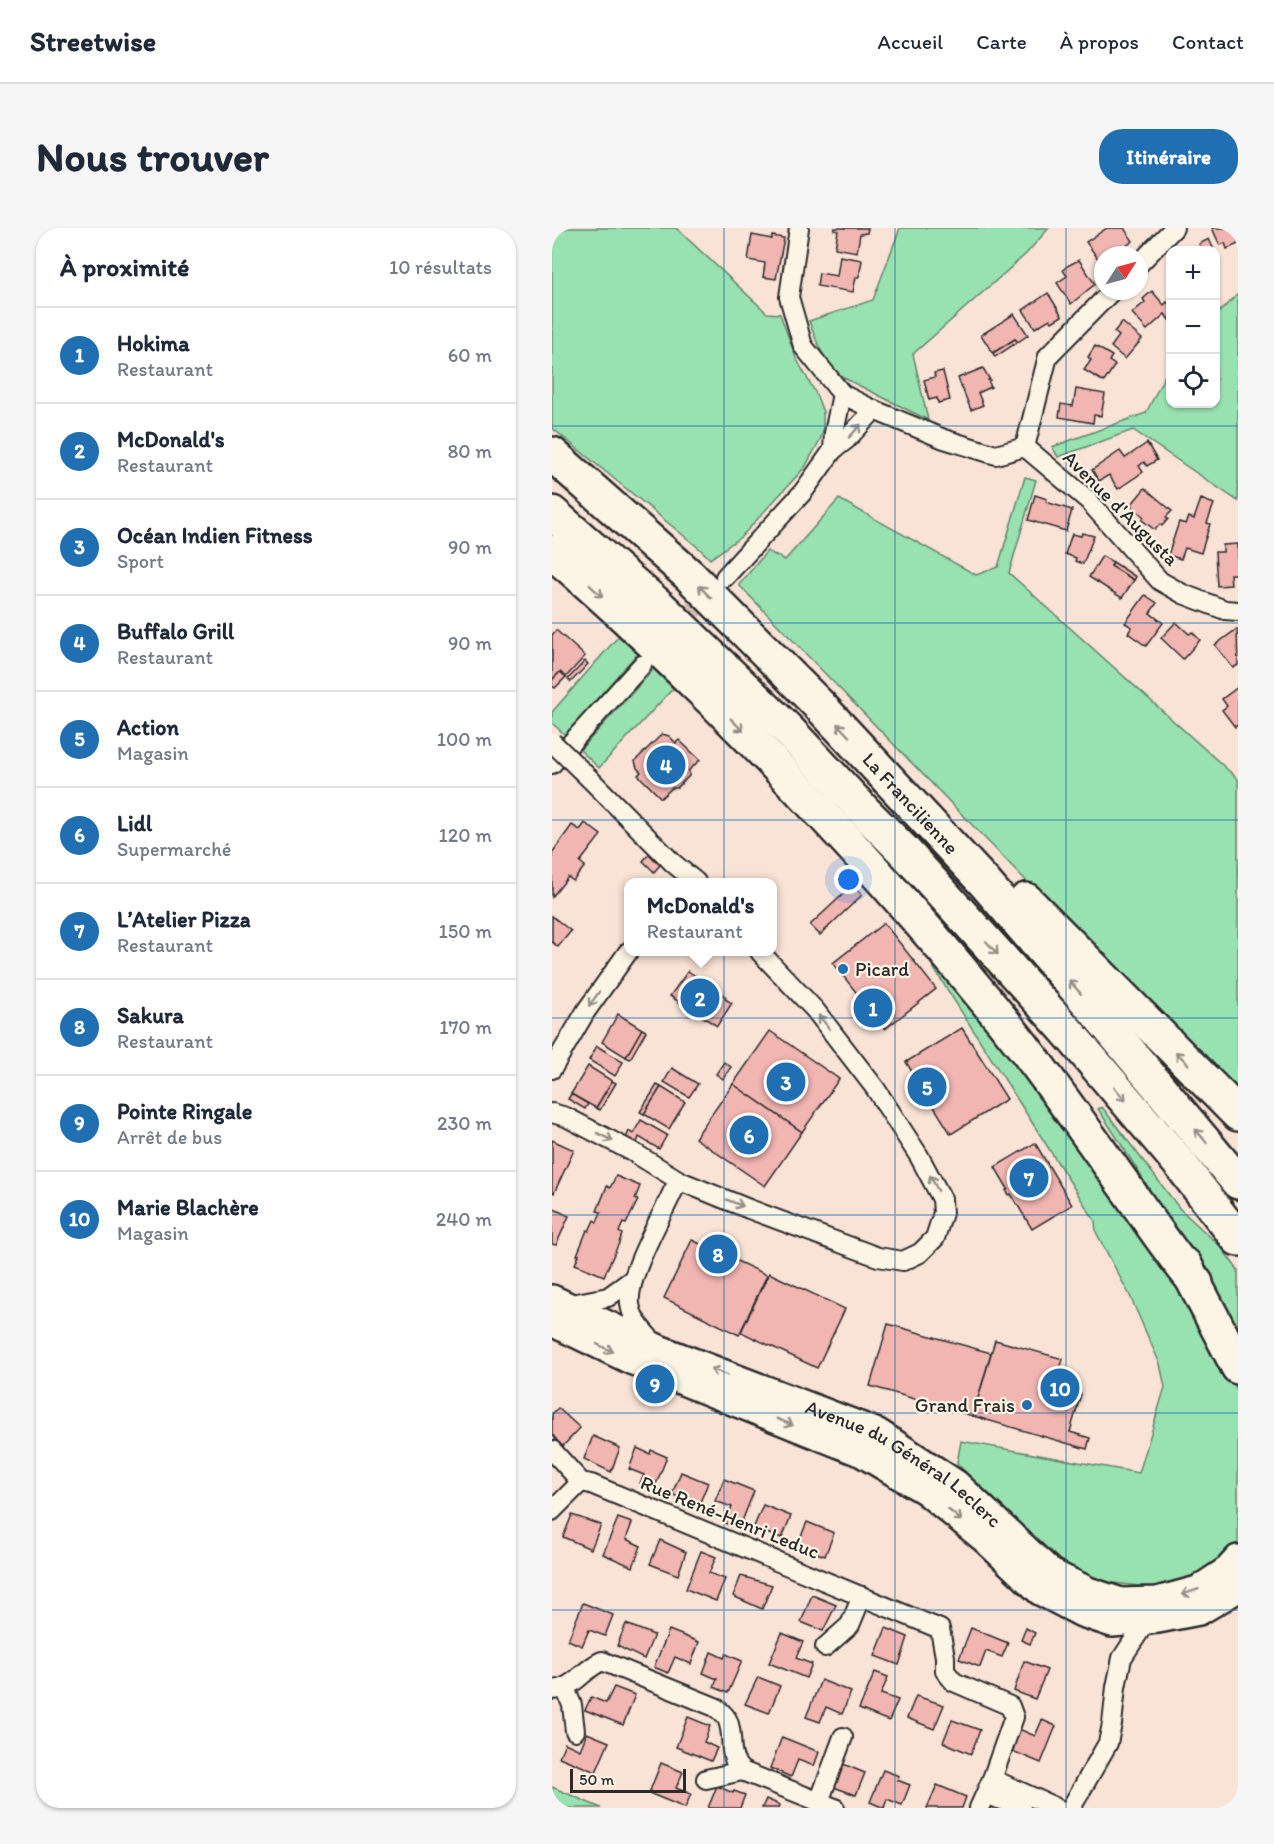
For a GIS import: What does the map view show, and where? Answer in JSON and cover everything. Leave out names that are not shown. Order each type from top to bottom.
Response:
[{"type":"highway","name":"La Francilienne","points":[[552,454],[689,575],[821,707],[954,850],[1092,1007],[1238,1182]]},
{"type":"highway","name":"La Francilienne","points":[[552,513],[659,606],[789,731],[905,852],[1066,1030],[1181,1165],[1238,1239]]},
{"type":"highway","points":[[552,552],[670,659],[765,753],[878,874],[957,964],[1024,1048],[1097,1147],[1174,1258],[1196,1283]]},
{"type":"highway","points":[[866,813],[871,840],[990,979],[1082,1101],[1153,1208],[1196,1283],[1238,1367]]},
{"type":"highway","points":[[954,850],[986,858],[1238,1114]]},
{"type":"main road","name":"Avenue du Général Leclerc","points":[[556,1309],[878,1433],[956,1485],[1052,1574],[1088,1591],[1121,1602],[1157,1601],[1198,1590],[1228,1570],[1238,1560]]},
{"type":"main road","name":"Avenue du Général Leclerc","points":[[556,1309],[633,1361],[862,1453],[926,1491],[985,1539],[1040,1591],[1082,1613],[1112,1623],[1147,1620],[1199,1611],[1238,1588]]},
{"type":"street","points":[[1148,255],[1174,228]]},
{"type":"street","points":[[798,229],[789,297],[803,346],[842,394],[944,439],[996,454],[1025,447],[1048,356],[1103,300]]},
{"type":"street","points":[[833,450],[842,394]]},
{"type":"street","points":[[725,577],[803,492],[833,450],[846,440],[874,410]]},
{"type":"street","name":"Avenue d'Augusta","points":[[1025,447],[1088,500],[1160,581],[1183,594],[1225,610],[1238,611]]},
{"type":"street","points":[[552,764],[642,665]]},
{"type":"street","points":[[552,742],[690,878]]},
{"type":"street","points":[[552,1069],[586,1011],[624,956]]},
{"type":"street","points":[[552,1113],[633,1152],[680,1181],[878,1257],[903,1261],[920,1253],[935,1238],[943,1213],[942,1199],[919,1156],[875,1088],[815,1010],[765,956]]},
{"type":"street","points":[[659,1349],[639,1327],[630,1304],[633,1279],[673,1191],[680,1181]]},
{"type":"street","points":[[556,1309],[608,1297],[633,1279]]},
{"type":"street","name":"Rue René-Henri Leduc","points":[[552,1450],[581,1482],[940,1629],[945,1671],[954,1683],[1010,1706],[1014,1717],[986,1794]]},
{"type":"street","points":[[552,1511],[581,1482]]},
{"type":"street","points":[[825,1647],[850,1624],[861,1596]]},
{"type":"street","points":[[1071,1808],[1108,1743],[1122,1659],[1147,1620]]},
{"type":"street","points":[[1112,1623],[1122,1659]]},
{"type":"street","points":[[575,1731],[572,1705],[559,1689],[602,1661],[715,1707],[724,1714],[728,1721],[733,1759],[742,1771],[827,1805],[843,1737]]},
{"type":"street","points":[[706,1779],[742,1771]]},
{"type":"street","points":[[986,1794],[1021,1808]]},
{"type":"street","points":[[986,1794],[1057,1808]]},
{"type":"green space","points":[[552,228],[676,228],[767,313],[780,314],[796,358],[823,412],[823,430],[805,467],[742,536],[710,559],[552,428]]},
{"type":"green space","points":[[900,228],[1049,228],[1026,254],[913,354],[928,420],[842,377],[825,358],[809,321],[873,300]]},
{"type":"green space","points":[[1238,294],[1238,501],[1133,430],[1058,457],[1052,447],[1146,413],[1166,373],[1166,408],[1220,408],[1220,311]]},
{"type":"green space","points":[[1025,477],[1036,480],[1009,573],[1238,779],[1238,1090],[1145,1003],[739,585],[767,551],[785,560],[839,499],[976,575],[998,567]]},
{"type":"green space","points":[[624,630],[681,680],[599,768],[580,750],[652,671],[635,656],[565,735],[552,723],[552,712]]},
{"type":"green space","points":[[908,928],[1031,1075],[1129,1209],[1216,1350],[1238,1392],[1238,1546],[1208,1576],[1164,1589],[1089,1580],[1027,1539],[957,1463],[961,1441],[1139,1473],[1165,1387],[1160,1364],[1130,1296],[1096,1232],[1095,1221]]},
{"type":"green space","points":[[1102,1107],[1180,1209],[1221,1247],[1238,1270],[1238,1348],[1136,1167],[1098,1109]]},
{"type":"green space","points":[[552,1787],[601,1808],[552,1808]]},
{"type":"building","points":[[835,228],[868,228],[867,233],[860,234],[857,252],[835,248],[838,231],[834,230]]},
{"type":"building","points":[[1107,228],[1124,228],[1133,241],[1126,246],[1094,246],[1094,253],[1086,242]]},
{"type":"building","points":[[1212,228],[1238,228],[1238,244],[1227,249],[1225,243],[1220,245]]},
{"type":"building","points":[[752,235],[772,239],[772,236],[784,238],[776,279],[763,277],[765,263],[748,260]]},
{"type":"building","points":[[1209,239],[1212,246],[1200,246],[1199,244]]},
{"type":"building","points":[[840,256],[862,260],[853,292],[817,286],[819,273],[837,276]]},
{"type":"building","points":[[1079,260],[1094,282],[1071,304],[1057,283],[1067,276],[1063,270]]},
{"type":"building","points":[[1152,291],[1164,305],[1166,303],[1166,316],[1165,314],[1147,330],[1132,313],[1145,302],[1144,300],[1148,300],[1148,295]]},
{"type":"building","points":[[1048,293],[1062,316],[1052,322],[1050,319],[1035,328],[1023,310]]},
{"type":"building","points":[[1014,314],[1028,335],[1018,342],[1015,339],[993,353],[981,335]]},
{"type":"building","points":[[1122,322],[1142,339],[1125,359],[1111,347],[1119,336],[1114,332]]},
{"type":"building","points":[[1015,339],[1018,342],[995,357],[993,353]]},
{"type":"building","points":[[1095,346],[1112,356],[1109,361],[1115,365],[1104,382],[1084,370],[1091,360],[1088,357]]},
{"type":"building","points":[[983,368],[991,387],[978,393],[983,405],[971,410],[958,378]]},
{"type":"building","points":[[943,371],[950,400],[938,403],[937,398],[929,400],[924,380],[935,377],[934,373]]},
{"type":"building","points":[[1076,389],[1105,394],[1101,416],[1094,415],[1093,423],[1059,417],[1061,404],[1073,406]]},
{"type":"building","points":[[1147,443],[1157,460],[1147,466],[1144,462],[1139,466],[1143,472],[1118,489],[1109,475],[1099,481],[1092,470],[1120,451],[1125,458]]},
{"type":"building","points":[[1145,488],[1172,511],[1162,526],[1160,524],[1155,530],[1142,520],[1144,517],[1131,505]]},
{"type":"building","points":[[1035,495],[1047,499],[1046,502],[1072,510],[1066,531],[1028,520]]},
{"type":"building","points":[[1201,499],[1214,504],[1207,523],[1210,524],[1201,553],[1185,548],[1181,559],[1168,555],[1179,522],[1186,524],[1189,517],[1194,519]]},
{"type":"building","points":[[1082,533],[1094,536],[1083,564],[1075,561],[1076,558],[1065,554],[1072,534],[1081,536]]},
{"type":"building","points":[[1238,544],[1238,574],[1230,574],[1231,585],[1217,586],[1215,552],[1223,552],[1223,545]]},
{"type":"building","points":[[1102,556],[1113,562],[1111,566],[1134,580],[1122,598],[1089,577]]},
{"type":"building","points":[[1113,562],[1136,577],[1134,580],[1111,566]]},
{"type":"building","points":[[1145,595],[1157,603],[1150,613],[1163,623],[1146,646],[1128,633],[1132,627],[1125,623]]},
{"type":"building","points":[[1176,622],[1200,640],[1183,659],[1161,638]]},
{"type":"building","points":[[1237,629],[1238,665],[1233,668],[1215,645]]},
{"type":"building","points":[[556,630],[585,656],[566,677],[560,672],[552,680],[552,635]]},
{"type":"building","points":[[585,661],[588,664],[571,682],[568,679]]},
{"type":"building","points":[[560,672],[566,677],[555,688],[552,686],[552,680]]},
{"type":"building","points":[[1238,687],[1238,725],[1235,727],[1222,710],[1227,706],[1222,699]]},
{"type":"building","points":[[662,734],[669,736],[676,743],[679,740],[700,760],[689,770],[689,776],[677,788],[672,788],[661,798],[638,775],[641,772],[635,761]]},
{"type":"building","points":[[585,823],[601,835],[580,862],[585,866],[573,881],[568,877],[552,897],[552,853],[572,825],[580,830]]},
{"type":"building","points":[[649,854],[660,865],[654,872],[643,861]]},
{"type":"building","points":[[853,885],[862,895],[820,935],[810,925]]},
{"type":"building","points":[[552,916],[571,931],[558,947],[552,942]]},
{"type":"building","points":[[884,923],[936,989],[885,1029],[833,963]]},
{"type":"building","points":[[688,971],[732,1003],[717,1026],[670,996]]},
{"type":"building","points":[[868,1007],[876,1018],[871,1022],[862,1011]]},
{"type":"building","points":[[618,1014],[642,1029],[626,1057],[602,1042]]},
{"type":"building","points":[[962,1028],[1007,1099],[951,1134],[906,1062]]},
{"type":"building","points":[[642,1029],[646,1031],[630,1059],[626,1057]]},
{"type":"building","points":[[770,1031],[839,1079],[802,1132],[733,1084]]},
{"type":"building","points":[[597,1046],[623,1062],[615,1076],[589,1060]]},
{"type":"building","points":[[724,1062],[731,1067],[723,1079],[716,1074]]},
{"type":"building","points":[[588,1066],[612,1081],[596,1108],[571,1094]]},
{"type":"building","points":[[672,1068],[698,1084],[689,1097],[664,1082]]},
{"type":"building","points":[[612,1081],[616,1083],[600,1110],[596,1108]]},
{"type":"building","points":[[733,1084],[802,1132],[765,1186],[695,1138]]},
{"type":"building","points":[[657,1085],[661,1087],[644,1114],[640,1112]]},
{"type":"building","points":[[661,1087],[685,1102],[669,1129],[644,1114]]},
{"type":"building","points":[[571,1094],[588,1104],[585,1109],[568,1099]]},
{"type":"building","points":[[641,1120],[667,1135],[659,1149],[639,1137],[637,1143],[626,1138],[629,1131],[633,1134]]},
{"type":"building","points":[[552,1140],[574,1150],[554,1193],[552,1192]]},
{"type":"building","points":[[1035,1143],[1072,1205],[1032,1229],[1011,1194],[1009,1195],[1006,1190],[1008,1189],[995,1167]]},
{"type":"building","points":[[616,1176],[640,1186],[635,1199],[638,1200],[626,1224],[623,1223],[619,1232],[622,1234],[619,1243],[604,1276],[575,1264],[587,1230],[589,1231],[594,1220],[597,1222],[601,1212],[597,1211],[607,1186],[610,1188]]},
{"type":"building","points":[[552,1208],[569,1216],[556,1245],[552,1244]]},
{"type":"building","points":[[692,1240],[767,1275],[739,1335],[664,1298]]},
{"type":"building","points":[[769,1273],[845,1309],[817,1368],[741,1332]]},
{"type":"building","points":[[888,1324],[991,1353],[973,1416],[870,1386]]},
{"type":"building","name":"Grand Frais","points":[[995,1340],[1063,1359],[1059,1373],[1072,1377],[1081,1394],[1070,1432],[1090,1438],[1087,1449],[973,1416]]},
{"type":"building","points":[[558,1408],[580,1428],[562,1447],[552,1434],[552,1414]]},
{"type":"building","points":[[593,1436],[620,1448],[611,1472],[584,1459]]},
{"type":"building","points":[[637,1448],[650,1454],[651,1450],[667,1457],[654,1489],[640,1483],[644,1475],[629,1469]]},
{"type":"building","points":[[681,1472],[708,1483],[698,1507],[672,1494]]},
{"type":"building","points":[[724,1479],[754,1491],[739,1529],[725,1523],[732,1507],[715,1501]]},
{"type":"building","points":[[763,1505],[791,1516],[782,1538],[753,1529]]},
{"type":"building","points":[[572,1515],[601,1525],[591,1549],[563,1537]]},
{"type":"building","points":[[618,1518],[632,1523],[626,1539],[641,1546],[633,1567],[603,1554]]},
{"type":"building","points":[[807,1522],[834,1533],[825,1556],[797,1546]]},
{"type":"building","points":[[660,1540],[686,1552],[678,1575],[650,1564]]},
{"type":"building","points":[[701,1551],[716,1557],[709,1573],[725,1579],[716,1601],[686,1589]]},
{"type":"building","points":[[741,1576],[772,1585],[762,1609],[733,1596]]},
{"type":"building","points":[[812,1595],[836,1605],[823,1631],[801,1622]]},
{"type":"building","points":[[583,1603],[613,1615],[605,1636],[589,1630],[582,1646],[568,1640]]},
{"type":"building","points":[[626,1624],[654,1635],[644,1659],[617,1646]]},
{"type":"building","points":[[886,1628],[908,1637],[899,1665],[875,1656]]},
{"type":"building","points":[[971,1628],[1008,1643],[1002,1657],[986,1651],[980,1667],[959,1659]]},
{"type":"building","points":[[1026,1628],[1035,1633],[1030,1644],[1021,1640]]},
{"type":"building","points":[[669,1630],[699,1642],[691,1664],[675,1657],[668,1673],[654,1667]]},
{"type":"building","points":[[782,1633],[803,1642],[796,1658],[812,1664],[806,1678],[769,1663]]},
{"type":"building","points":[[711,1652],[724,1658],[726,1654],[742,1661],[728,1693],[714,1687],[717,1679],[703,1673]]},
{"type":"building","points":[[1024,1661],[1047,1670],[1035,1699],[1014,1691]]},
{"type":"building","points":[[875,1672],[888,1677],[881,1694],[898,1700],[889,1721],[859,1709]]},
{"type":"building","points":[[758,1677],[780,1686],[769,1713],[745,1704]]},
{"type":"building","points":[[821,1680],[851,1692],[842,1714],[826,1707],[820,1722],[806,1717]]},
{"type":"building","points":[[614,1687],[635,1695],[623,1725],[585,1710],[591,1697],[606,1703]]},
{"type":"building","points":[[916,1696],[944,1705],[934,1729],[907,1718]]},
{"type":"building","points":[[688,1717],[710,1726],[704,1742],[717,1748],[711,1761],[676,1747]]},
{"type":"building","points":[[952,1720],[980,1730],[971,1754],[943,1742]]},
{"type":"building","points":[[1042,1720],[1056,1726],[1041,1763],[1010,1750],[1019,1729],[1035,1736]]},
{"type":"building","points":[[587,1733],[609,1742],[596,1772],[559,1757],[565,1743],[580,1750]]},
{"type":"building","points":[[782,1737],[819,1752],[814,1766],[798,1760],[791,1777],[770,1768]]},
{"type":"building","points":[[838,1762],[865,1773],[856,1795],[828,1785]]},
{"type":"building","points":[[661,1763],[683,1772],[676,1788],[691,1794],[685,1808],[649,1793]]},
{"type":"building","points":[[883,1770],[899,1776],[897,1780],[910,1785],[902,1805],[887,1799],[884,1808],[870,1802]]},
{"type":"building","points":[[937,1785],[966,1797],[962,1808],[927,1808]]},
{"type":"building","points":[[717,1786],[745,1795],[740,1808],[708,1808]]},
{"type":"building","points":[[766,1799],[780,1805],[779,1808],[762,1808]]},
{"type":"tunnel","points":[[674,631],[713,589]]},
{"type":"place","name":"Buffalo Grill","points":[[666,765]]},
{"type":"place","name":"Picard","points":[[843,969]]},
{"type":"place","name":"McDonald's","points":[[700,998]]},
{"type":"place","name":"Hokima","points":[[873,1008]]},
{"type":"place","name":"Océan Indien Fitness","points":[[786,1082]]},
{"type":"place","name":"Action","points":[[927,1087]]},
{"type":"place","name":"Lidl","points":[[749,1135]]},
{"type":"place","name":"L’Atelier Pizza","points":[[1029,1178]]},
{"type":"place","name":"Sakura","points":[[718,1254]]},
{"type":"place","name":"Pointe Ringale","points":[[655,1384]]},
{"type":"place","name":"Marie Blachère","points":[[1060,1388]]},
{"type":"place","name":"Grand Frais","points":[[1027,1405]]}]
